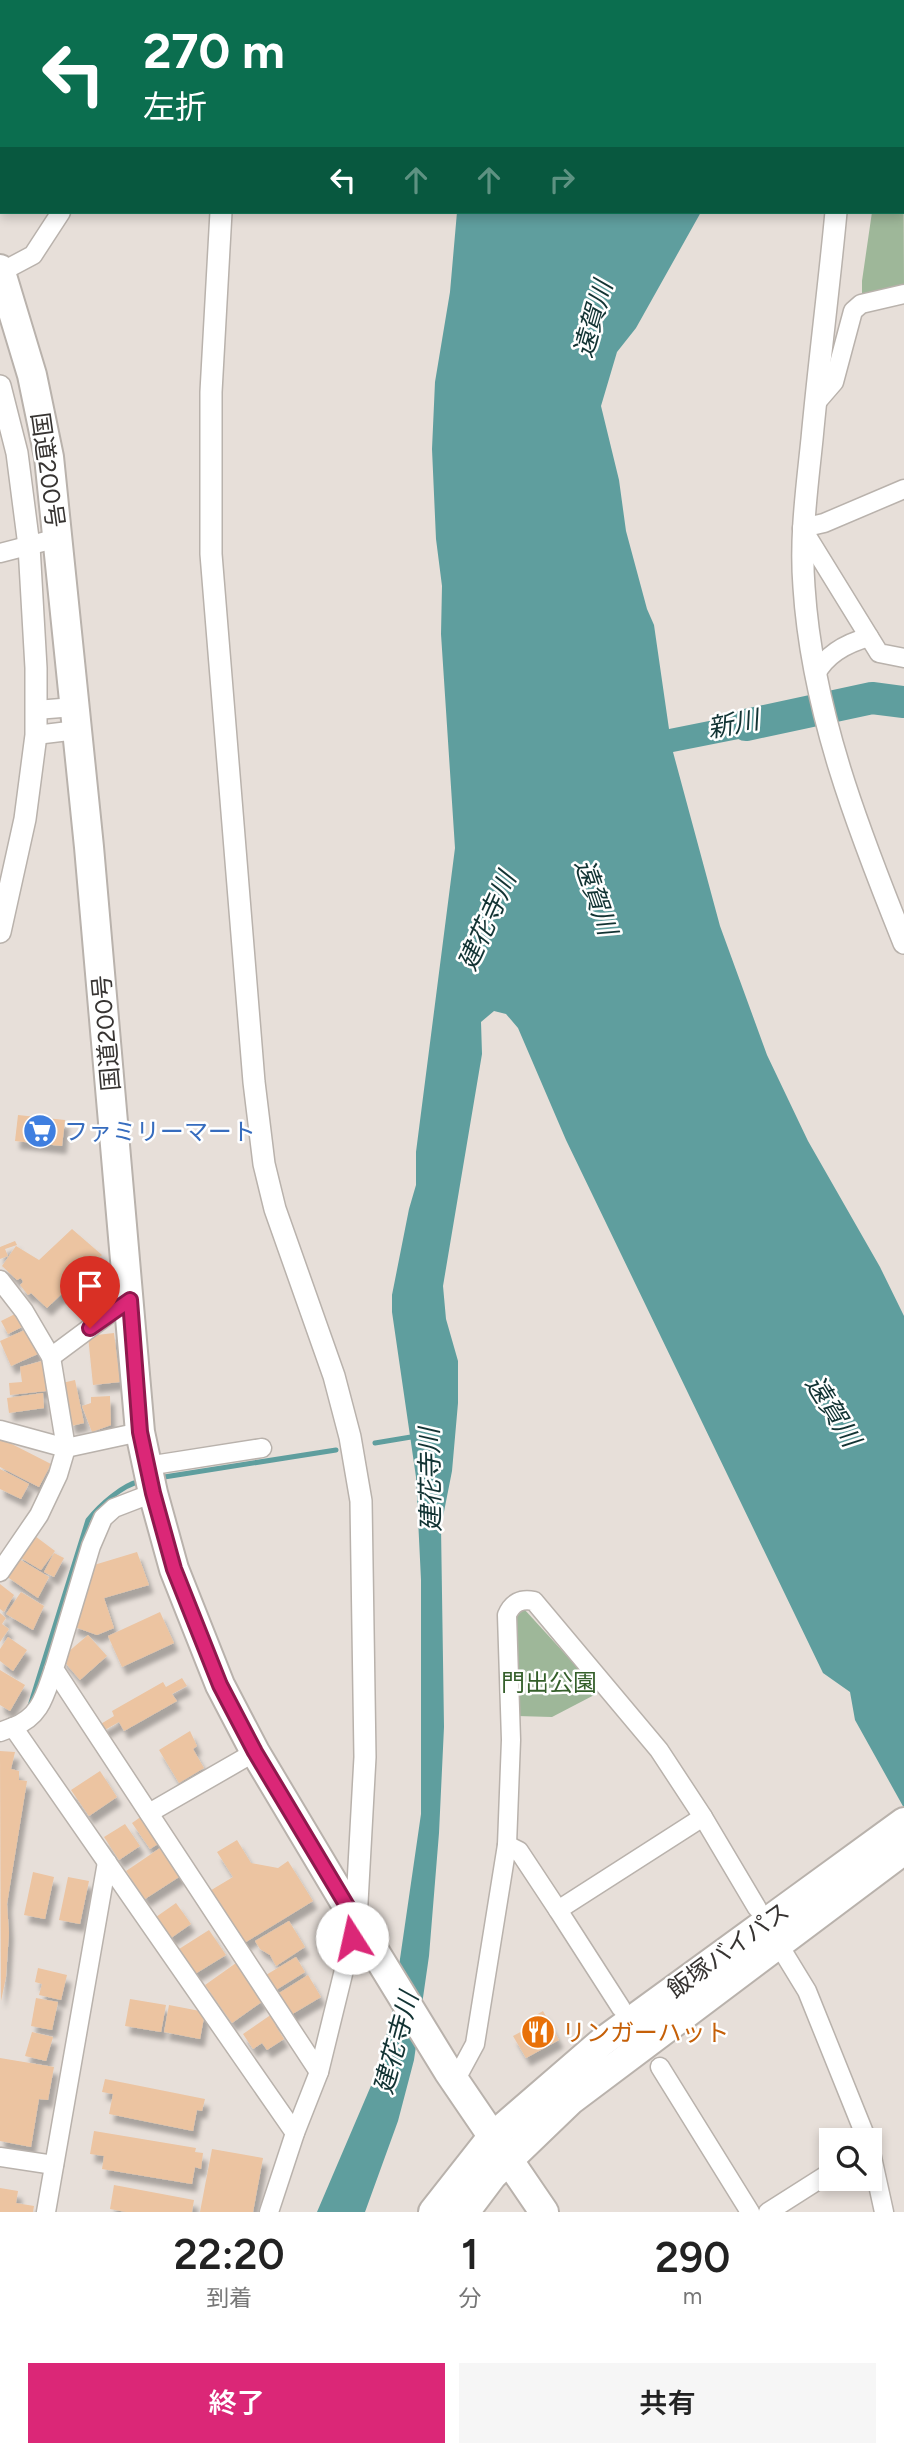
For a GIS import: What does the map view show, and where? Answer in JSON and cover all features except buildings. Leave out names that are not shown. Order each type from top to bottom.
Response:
[{"type":"highway","name":"国道200号","points":[[1,271],[32,375],[49,457],[76,719],[140,1432],[174,1569],[220,1685],[255,1752],[452,2076],[544,2212]]},
{"type":"highway","name":"飯塚バイパス","points":[[509,2159],[571,2101],[806,1907],[904,1822]]},
{"type":"highway","name":"飯塚バイパス","points":[[492,2137],[602,2042],[806,1907],[904,1850]]},
{"type":"highway","points":[[433,2212],[492,2137]]},
{"type":"highway","points":[[465,2212],[492,2176],[509,2159]]},
{"type":"street","points":[[1,271],[33,255],[60,214]]},
{"type":"street","points":[[221,214],[211,393],[211,554],[254,1083],[264,1164],[275,1209],[334,1376],[350,1437],[361,1501],[365,1757],[363,1932],[319,2071],[269,2212]]},
{"type":"street","points":[[836,214],[803,528],[804,587],[816,674],[831,740],[844,784],[904,943]]},
{"type":"street","points":[[816,404],[834,383],[853,311],[860,304],[904,294]]},
{"type":"street","points":[[0,386],[17,453],[29,547],[36,668],[36,735],[25,819],[0,932]]},
{"type":"street","points":[[803,528],[824,523],[904,489]]},
{"type":"street","points":[[803,528],[879,653],[904,658]]},
{"type":"street","points":[[0,553],[58,538]]},
{"type":"street","points":[[816,674],[821,664],[834,652],[853,641],[869,637]]},
{"type":"street","points":[[36,710],[76,719]]},
{"type":"street","points":[[36,735],[76,719]]},
{"type":"street","points":[[0,1280],[24,1311],[51,1357],[66,1448],[58,1475],[39,1515],[0,1572]]},
{"type":"street","points":[[51,1357],[130,1300]]},
{"type":"street","points":[[0,1430],[66,1448],[140,1432]]},
{"type":"street","points":[[262,1448],[150,1479],[103,1518],[91,1546],[40,1709],[24,1723],[7,1729],[107,1862],[295,2133]]},
{"type":"street","points":[[452,2076],[475,2044],[507,1845],[510,1740],[507,1615],[514,1604],[526,1599],[534,1601],[659,1750],[757,1908]]},
{"type":"street","points":[[54,1669],[319,2071]]},
{"type":"street","points":[[149,1813],[255,1752]]},
{"type":"street","points":[[558,1910],[703,1817]]},
{"type":"street","points":[[507,1845],[519,1851],[621,2008]]},
{"type":"street","points":[[47,2212],[107,1862]]},
{"type":"street","points":[[785,1955],[807,1991],[862,2128]]},
{"type":"street","points":[[660,2067],[750,2212]]},
{"type":"street","points":[[0,2157],[54,2165]]},
{"type":"street","points":[[768,2212],[819,2180]]},
{"type":"street","points":[[879,2191],[884,2212]]},
{"type":"green space","points":[[872,214],[904,214],[904,288],[862,296]]},
{"type":"green space","name":"門出公園","points":[[524,1609],[600,1692],[552,1717],[517,1716],[513,1618],[517,1612]]},
{"type":"water","points":[[457,214],[700,214],[636,328],[617,352],[601,406],[619,480],[626,531],[647,609],[654,625],[669,729],[784,706],[790,729],[673,752],[720,926],[767,1055],[808,1141],[880,1267],[904,1316],[904,1808],[855,1720],[850,1692],[823,1673],[566,1140],[518,1028],[506,1014],[494,1011],[481,1022],[482,1054],[443,1286],[446,1319],[458,1361],[458,1403],[452,1471],[441,1527],[444,1727],[439,1833],[429,1956],[414,2060],[398,2121],[365,2212],[317,2212],[376,2074],[392,2014],[421,1814],[421,1580],[416,1477],[392,1312],[392,1295],[416,1185],[416,1152],[455,848],[432,449],[435,382],[450,292]]},
{"type":"water","points":[[869,689],[904,694],[904,716],[894,714],[894,705],[852,706],[851,692]]},
{"type":"waterway","name":"新川","points":[[746,725],[872,698],[904,702]]},
{"type":"waterway","name":"建花寺川","points":[[375,1443],[417,1436]]},
{"type":"waterway","points":[[158,1478],[336,1450]]},
{"type":"waterway","points":[[30,1706],[88,1520],[112,1496],[141,1481]]},
{"type":"place","name":"ファミリーマート","points":[[40,1131]]},
{"type":"place","name":"リンガーハット","points":[[538,2032]]},
{"type":"route","points":[[90,1328],[130,1300],[140,1432],[174,1569],[220,1685],[255,1752],[356,1921],[352,1938]]},
{"type":"water label","name":"遠賀川","points":[[593,319]]},
{"type":"water label","name":"遠賀川","points":[[596,897]]},
{"type":"water label","name":"遠賀川","points":[[833,1411]]}]
